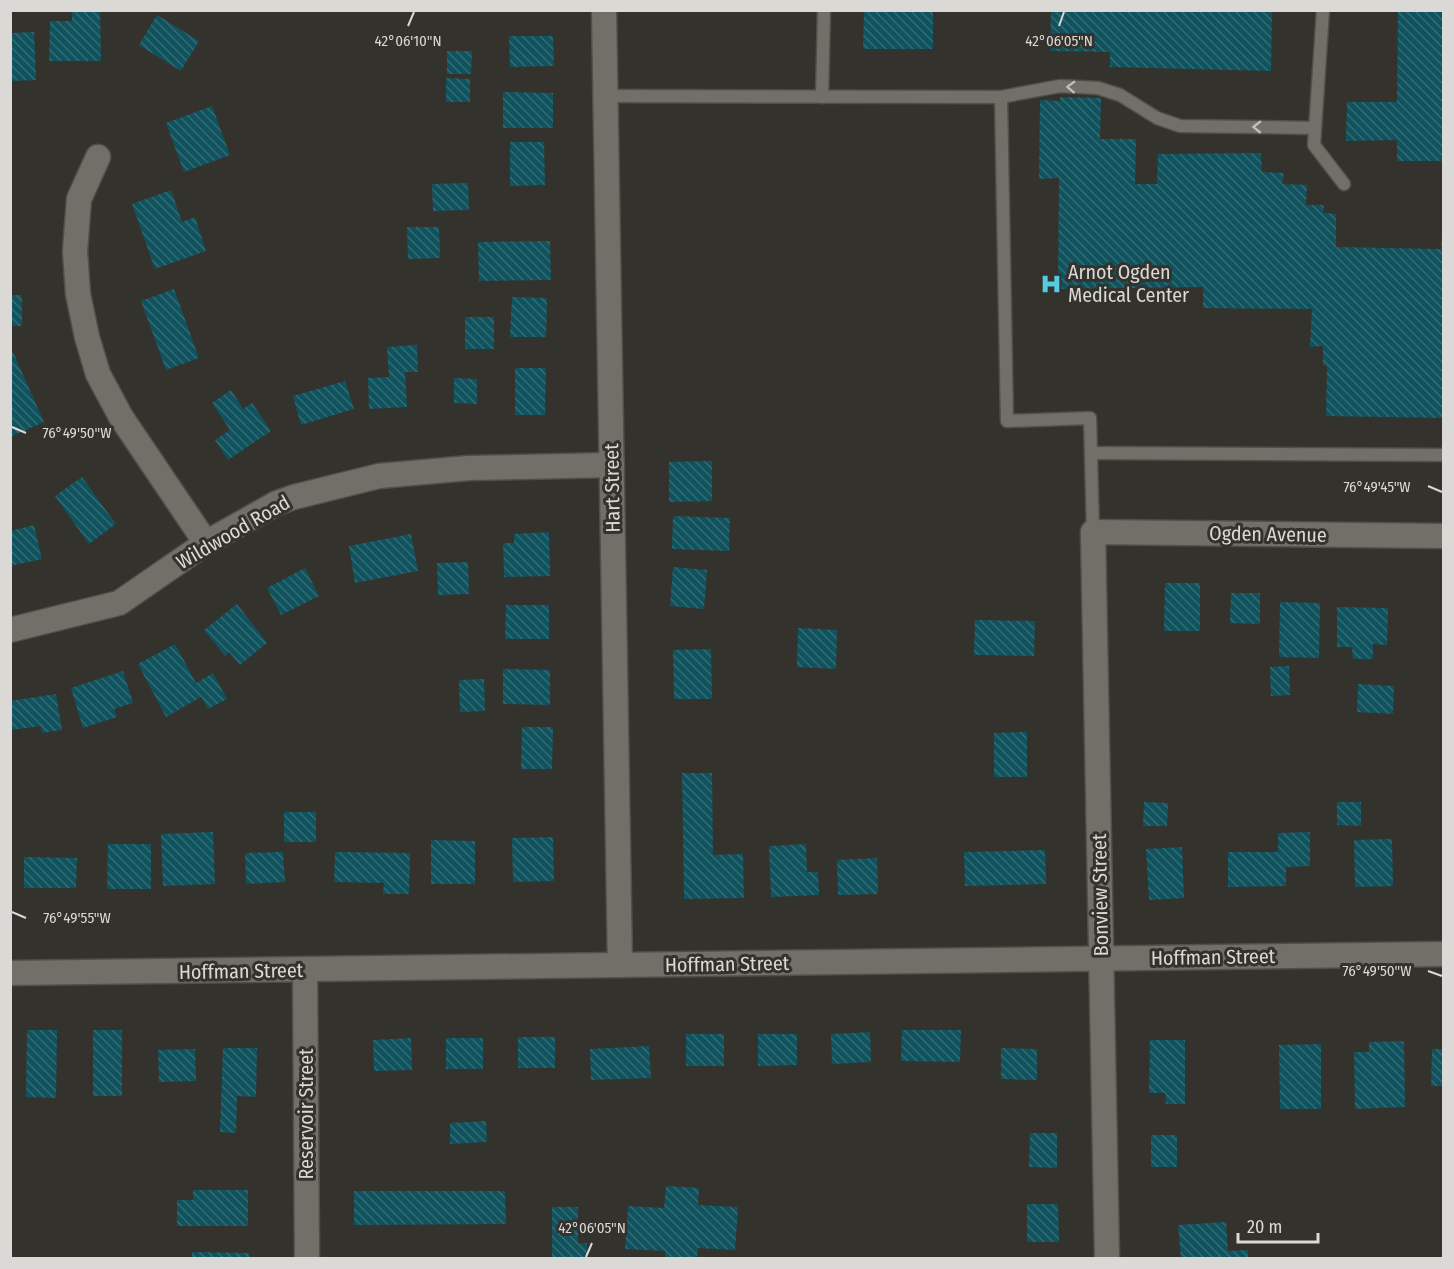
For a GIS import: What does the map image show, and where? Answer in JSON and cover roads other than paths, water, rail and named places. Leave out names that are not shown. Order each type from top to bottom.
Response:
[{"type":"street","name":"Hart Street","points":[[604,10],[620,965]]},
{"type":"street","points":[[98,157],[79,199],[75,251],[78,294],[87,337],[98,374],[121,417],[206,543]]},
{"type":"street","name":"Wildwood Road","points":[[10,630],[119,603],[206,543],[277,503],[294,497],[379,476],[469,468],[612,465]]},
{"type":"street","name":"Ogden Avenue","points":[[1093,532],[1443,536]]},
{"type":"street","name":"Bonview Street","points":[[1093,532],[1107,1258]]},
{"type":"street","name":"Hoffman Street","points":[[10,973],[1443,954]]},
{"type":"street","name":"Reservoir Street","points":[[305,970],[307,1258]]},
{"type":"lane","points":[[822,97],[824,10]]},
{"type":"lane","points":[[1323,10],[1314,145],[1344,184]]},
{"type":"lane","points":[[605,96],[1001,98],[1060,86],[1098,88],[1120,95],[1157,118],[1180,126],[1316,128]]},
{"type":"lane","points":[[1001,98],[1007,421],[1090,418],[1093,532]]},
{"type":"lane","points":[[1091,453],[1443,455]]},
{"type":"place","name":"Arnot Ogden Medical Center","points":[[1051,284]]}]
